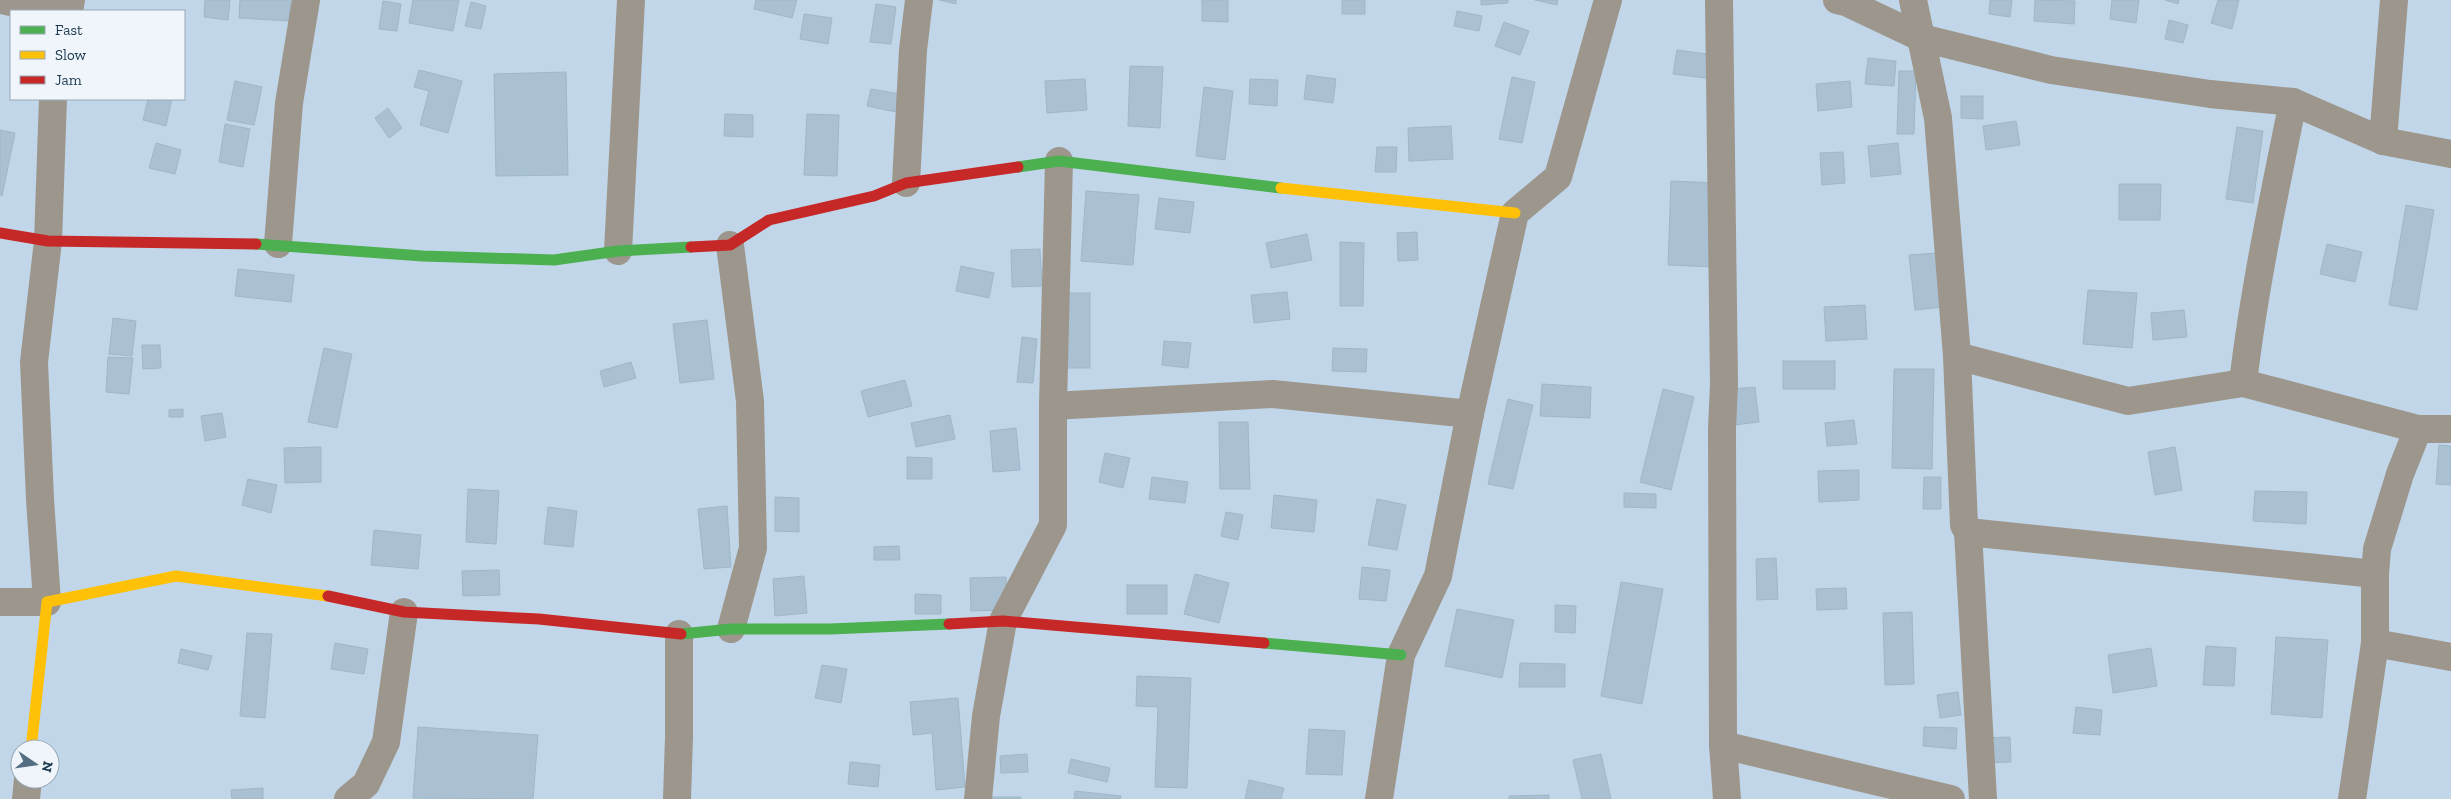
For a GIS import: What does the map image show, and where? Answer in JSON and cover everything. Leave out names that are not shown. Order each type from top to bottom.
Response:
[{"type":"street","points":[[2,0],[47,10]]},
{"type":"street","points":[[278,244],[289,103],[306,0]]},
{"type":"street","points":[[618,251],[631,0]]},
{"type":"street","points":[[906,183],[913,50],[919,0]]},
{"type":"street","points":[[1379,799],[1401,655],[1438,576],[1470,414],[1516,213],[1558,177],[1608,0]]},
{"type":"street","points":[[1719,0],[1724,384],[1722,429],[1723,745],[1727,799]]},
{"type":"street","points":[[1837,0],[1846,2],[1922,38],[2051,70],[2210,94],[2293,102],[2383,141],[2451,154]]},
{"type":"street","points":[[1913,0],[1938,118],[1957,356],[1964,525],[1968,532],[1983,799]]},
{"type":"street","points":[[2383,141],[2394,0]]},
{"type":"street","points":[[32,739],[47,602],[34,362],[48,241],[53,100]]},
{"type":"street","points":[[2243,383],[2248,340],[2293,102]]},
{"type":"street","points":[[978,799],[986,716],[1003,621],[1054,525],[1052,406],[1059,162]]},
{"type":"street","points":[[0,233],[48,241],[278,244],[423,256],[554,260],[618,251],[730,245],[769,220],[874,196],[906,183],[1059,162],[1294,190],[1516,213]]},
{"type":"street","points":[[730,245],[750,401],[754,548],[731,629]]},
{"type":"street","points":[[1957,356],[2128,401],[2243,383],[2418,429],[2451,429]]},
{"type":"street","points":[[1052,406],[1273,394],[1470,414]]},
{"type":"street","points":[[2352,799],[2375,643],[2377,549],[2400,474],[2418,429]]},
{"type":"street","points":[[1968,532],[2375,574]]},
{"type":"street","points":[[0,602],[47,602],[176,576],[326,595],[404,612],[539,619],[679,634],[731,629],[830,629],[1003,621],[1401,655]]},
{"type":"street","points":[[348,799],[366,784],[386,742],[404,612]]},
{"type":"street","points":[[677,799],[679,634]]},
{"type":"street","points":[[2375,643],[2451,657]]},
{"type":"street","points":[[1723,745],[1951,799]]},
{"type":"building","points":[[205,0],[230,0],[228,20],[204,17]]},
{"type":"building","points":[[240,0],[291,0],[289,21],[239,18]]},
{"type":"building","points":[[413,0],[459,0],[453,31],[409,23]]},
{"type":"building","points":[[756,0],[797,0],[792,18],[754,9]]},
{"type":"building","points":[[939,0],[956,0],[956,4]]},
{"type":"building","points":[[1202,0],[1228,0],[1228,22],[1202,21]]},
{"type":"building","points":[[1342,0],[1365,0],[1365,14],[1342,14]]},
{"type":"building","points":[[1481,0],[1508,0],[1508,3],[1481,5]]},
{"type":"building","points":[[1535,0],[1558,0],[1557,5]]},
{"type":"building","points":[[1990,0],[2012,0],[2010,17],[1989,14]]},
{"type":"building","points":[[2035,0],[2075,1],[2074,24],[2034,21]]},
{"type":"building","points":[[2112,0],[2139,0],[2136,23],[2110,19]]},
{"type":"building","points":[[2165,0],[2179,0],[2178,4]]},
{"type":"building","points":[[2218,0],[2239,0],[2232,29],[2211,23]]},
{"type":"building","points":[[383,1],[401,4],[397,31],[379,29]]},
{"type":"building","points":[[471,2],[486,6],[481,29],[465,26]]},
{"type":"building","points":[[876,4],[896,7],[891,44],[870,42]]},
{"type":"building","points":[[1457,11],[1482,16],[1479,31],[1454,26]]},
{"type":"building","points":[[804,14],[832,18],[828,44],[800,39]]},
{"type":"building","points":[[2169,20],[2188,25],[2183,43],[2165,39]]},
{"type":"building","points":[[1504,22],[1529,31],[1520,55],[1495,46]]},
{"type":"building","points":[[1677,50],[1715,55],[1713,79],[1673,74]]},
{"type":"building","points":[[1868,58],[1896,61],[1894,86],[1865,84]]},
{"type":"building","points":[[1130,66],[1163,67],[1160,128],[1128,126]]},
{"type":"building","points":[[419,70],[462,81],[448,133],[420,125],[429,91],[414,87]]},
{"type":"building","points":[[1899,71],[1916,71],[1914,134],[1897,134]]},
{"type":"building","points":[[566,72],[568,175],[496,176],[494,74]]},
{"type":"building","points":[[1307,75],[1336,79],[1333,103],[1304,99]]},
{"type":"building","points":[[1512,77],[1535,82],[1522,143],[1499,139]]},
{"type":"building","points":[[1085,79],[1087,110],[1047,113],[1045,81]]},
{"type":"building","points":[[1250,79],[1278,80],[1277,106],[1249,104]]},
{"type":"building","points":[[235,81],[262,87],[254,125],[227,120]]},
{"type":"building","points":[[1850,81],[1852,107],[1818,111],[1816,84]]},
{"type":"building","points":[[1204,87],[1233,91],[1225,160],[1196,156]]},
{"type":"building","points":[[871,89],[900,94],[896,112],[867,106]]},
{"type":"building","points":[[1961,96],[1983,96],[1983,119],[1961,118]]},
{"type":"building","points":[[148,100],[172,100],[166,126],[143,120]]},
{"type":"building","points":[[388,108],[402,128],[389,138],[375,118]]},
{"type":"building","points":[[725,114],[753,115],[753,137],[724,136]]},
{"type":"building","points":[[807,114],[839,115],[837,176],[804,175]]},
{"type":"building","points":[[2016,121],[2020,145],[1986,150],[1983,126]]},
{"type":"building","points":[[225,124],[250,129],[243,167],[219,162]]},
{"type":"building","points":[[1451,126],[1453,159],[1409,161],[1408,128]]},
{"type":"building","points":[[2237,127],[2263,131],[2253,203],[2226,199]]},
{"type":"building","points":[[0,130],[15,133],[2,196],[0,195]]},
{"type":"building","points":[[156,143],[181,150],[175,174],[149,168]]},
{"type":"building","points":[[1898,143],[1901,174],[1871,177],[1868,146]]},
{"type":"building","points":[[1377,147],[1397,147],[1396,172],[1375,172]]},
{"type":"building","points":[[1843,152],[1845,183],[1822,185],[1820,153]]},
{"type":"building","points":[[1671,181],[1718,183],[1714,267],[1668,265]]},
{"type":"building","points":[[2119,184],[2161,184],[2160,220],[2119,220]]},
{"type":"building","points":[[1086,191],[1139,195],[1133,265],[1081,261]]},
{"type":"building","points":[[1159,198],[1194,202],[1190,233],[1155,229]]},
{"type":"building","points":[[2406,205],[2434,210],[2417,310],[2389,305]]},
{"type":"building","points":[[1417,232],[1418,260],[1398,261],[1397,233]]},
{"type":"building","points":[[1307,234],[1312,260],[1271,268],[1266,243]]},
{"type":"building","points":[[1340,242],[1364,243],[1363,306],[1340,306]]},
{"type":"building","points":[[2327,244],[2362,252],[2355,282],[2320,274]]},
{"type":"building","points":[[1040,249],[1042,286],[1012,287],[1011,250]]},
{"type":"building","points":[[1937,253],[1943,307],[1915,310],[1909,255]]},
{"type":"building","points":[[961,266],[994,273],[989,298],[956,291]]},
{"type":"building","points":[[238,269],[294,275],[291,302],[235,296]]},
{"type":"building","points":[[2088,290],[2137,293],[2132,348],[2083,344]]},
{"type":"building","points":[[1287,292],[1290,319],[1254,323],[1251,295]]},
{"type":"building","points":[[1066,293],[1090,293],[1090,368],[1066,368]]},
{"type":"building","points":[[1865,305],[1867,339],[1826,341],[1824,307]]},
{"type":"building","points":[[2184,310],[2187,337],[2153,340],[2151,313]]},
{"type":"building","points":[[113,318],[136,321],[132,356],[109,354]]},
{"type":"building","points":[[707,320],[714,379],[680,383],[673,324]]},
{"type":"building","points":[[1022,337],[1037,339],[1033,383],[1017,382]]},
{"type":"building","points":[[1164,341],[1191,343],[1188,368],[1162,365]]},
{"type":"building","points":[[142,345],[160,345],[161,368],[143,369]]},
{"type":"building","points":[[324,348],[352,354],[337,428],[308,422]]},
{"type":"building","points":[[1333,348],[1367,349],[1366,372],[1332,371]]},
{"type":"building","points":[[108,357],[133,358],[129,394],[106,392]]},
{"type":"building","points":[[1783,361],[1835,361],[1835,389],[1783,389]]},
{"type":"building","points":[[631,362],[636,378],[604,387],[600,371]]},
{"type":"building","points":[[1894,369],[1934,369],[1932,469],[1892,468]]},
{"type":"building","points":[[905,380],[912,406],[868,417],[861,391]]},
{"type":"building","points":[[1542,384],[1591,387],[1590,418],[1540,416]]},
{"type":"building","points":[[1755,387],[1759,422],[1734,425],[1731,389]]},
{"type":"building","points":[[1663,389],[1694,397],[1671,490],[1640,482]]},
{"type":"building","points":[[1508,399],[1533,405],[1513,489],[1488,484]]},
{"type":"building","points":[[183,409],[183,417],[169,417],[169,410]]},
{"type":"building","points":[[222,413],[226,437],[205,441],[201,416]]},
{"type":"building","points":[[950,415],[955,439],[916,447],[911,423]]},
{"type":"building","points":[[1854,420],[1857,444],[1827,446],[1825,423]]},
{"type":"building","points":[[1219,422],[1248,422],[1250,489],[1220,489]]},
{"type":"building","points":[[1016,428],[1020,470],[993,472],[990,431]]},
{"type":"building","points":[[2439,445],[2451,446],[2451,485],[2436,484]]},
{"type":"building","points":[[321,447],[321,482],[285,483],[284,448]]},
{"type":"building","points":[[2175,447],[2182,490],[2155,495],[2148,452]]},
{"type":"building","points":[[1105,453],[1130,458],[1123,488],[1099,482]]},
{"type":"building","points":[[907,457],[932,458],[932,479],[907,479]]},
{"type":"building","points":[[1859,470],[1859,500],[1819,502],[1818,471]]},
{"type":"building","points":[[1152,477],[1188,482],[1185,503],[1149,499]]},
{"type":"building","points":[[1924,477],[1941,477],[1941,509],[1923,509]]},
{"type":"building","points":[[248,479],[277,485],[271,513],[242,505]]},
{"type":"building","points":[[468,489],[499,491],[496,544],[466,542]]},
{"type":"building","points":[[2255,491],[2307,492],[2306,524],[2253,521]]},
{"type":"building","points":[[1624,493],[1656,494],[1656,508],[1624,507]]},
{"type":"building","points":[[1274,495],[1317,500],[1314,532],[1271,528]]},
{"type":"building","points":[[775,497],[799,498],[799,532],[775,531]]},
{"type":"building","points":[[1377,499],[1406,505],[1397,550],[1368,545]]},
{"type":"building","points":[[727,506],[731,567],[704,569],[698,509]]},
{"type":"building","points":[[548,507],[577,511],[573,547],[544,544]]},
{"type":"building","points":[[1226,512],[1243,515],[1238,540],[1221,536]]},
{"type":"building","points":[[374,530],[421,535],[418,569],[371,565]]},
{"type":"building","points":[[899,546],[900,560],[874,560],[874,547]]},
{"type":"building","points":[[1776,558],[1778,599],[1757,600],[1756,559]]},
{"type":"building","points":[[1362,567],[1390,570],[1386,601],[1359,599]]},
{"type":"building","points":[[499,570],[500,595],[463,596],[462,571]]},
{"type":"building","points":[[1195,574],[1229,583],[1219,623],[1184,614]]},
{"type":"building","points":[[804,576],[807,613],[775,616],[773,579]]},
{"type":"building","points":[[1006,577],[1007,610],[971,611],[970,578]]},
{"type":"building","points":[[1621,582],[1663,589],[1642,704],[1601,696]]},
{"type":"building","points":[[1127,585],[1167,585],[1167,614],[1127,614]]},
{"type":"building","points":[[1846,588],[1847,609],[1817,610],[1816,589]]},
{"type":"building","points":[[915,594],[941,595],[941,614],[915,614]]},
{"type":"building","points":[[1555,605],[1576,606],[1575,633],[1555,632]]},
{"type":"building","points":[[1457,609],[1514,620],[1502,678],[1445,666]]},
{"type":"building","points":[[1912,612],[1914,684],[1885,685],[1883,613]]},
{"type":"building","points":[[247,633],[272,634],[265,718],[240,716]]},
{"type":"building","points":[[2276,637],[2328,640],[2322,718],[2271,714]]},
{"type":"building","points":[[335,643],[368,649],[364,674],[331,669]]},
{"type":"building","points":[[2206,646],[2236,648],[2234,686],[2203,685]]},
{"type":"building","points":[[2151,648],[2157,686],[2113,693],[2108,655]]},
{"type":"building","points":[[181,649],[212,656],[208,670],[178,663]]},
{"type":"building","points":[[1520,663],[1565,664],[1565,687],[1519,687]]},
{"type":"building","points":[[822,665],[847,669],[841,703],[815,698]]},
{"type":"building","points":[[1137,676],[1191,678],[1187,788],[1155,787],[1158,707],[1136,706]]},
{"type":"building","points":[[1958,692],[1961,715],[1940,718],[1937,695]]},
{"type":"building","points":[[958,698],[965,787],[936,790],[932,733],[913,735],[910,702]]},
{"type":"building","points":[[2076,707],[2102,710],[2100,735],[2073,733]]},
{"type":"building","points":[[418,727],[538,735],[533,799],[413,798]]},
{"type":"building","points":[[1924,727],[1957,728],[1956,749],[1923,746]]},
{"type":"building","points":[[1309,729],[1345,731],[1342,775],[1306,774]]},
{"type":"building","points":[[2010,737],[2011,762],[1985,763],[1984,738]]},
{"type":"building","points":[[1027,754],[1028,772],[1001,773],[1000,756]]},
{"type":"building","points":[[1601,754],[1611,799],[1582,799],[1573,760]]},
{"type":"building","points":[[1071,759],[1110,768],[1107,782],[1068,773]]},
{"type":"building","points":[[850,762],[880,765],[878,787],[848,784]]},
{"type":"building","points":[[1249,780],[1284,788],[1281,799],[1245,799]]},
{"type":"building","points":[[263,788],[263,799],[232,799],[231,790]]},
{"type":"building","points":[[1075,791],[1121,796],[1120,799],[1074,799]]},
{"type":"building","points":[[1549,795],[1549,799],[1509,799],[1509,796]]},
{"type":"building","points":[[990,797],[1021,797],[1021,799],[990,799]]},
{"type":"traffic: fast","points":[[1018,167],[1059,161],[1281,188]]},
{"type":"traffic: fast","points":[[256,244],[423,256],[554,260],[618,251],[691,247]]},
{"type":"traffic: fast","points":[[681,634],[731,629],[830,629],[949,624]]},
{"type":"traffic: fast","points":[[1264,643],[1401,655]]},
{"type":"traffic: slow","points":[[1281,188],[1515,213]]},
{"type":"traffic: slow","points":[[32,739],[47,602],[176,576],[328,596]]},
{"type":"traffic: jam","points":[[691,247],[730,245],[769,220],[874,196],[906,183],[1018,167]]},
{"type":"traffic: jam","points":[[0,233],[48,241],[256,244]]},
{"type":"traffic: jam","points":[[328,596],[404,612],[539,619],[681,634]]},
{"type":"traffic: jam","points":[[949,624],[1003,621],[1264,643]]}]
